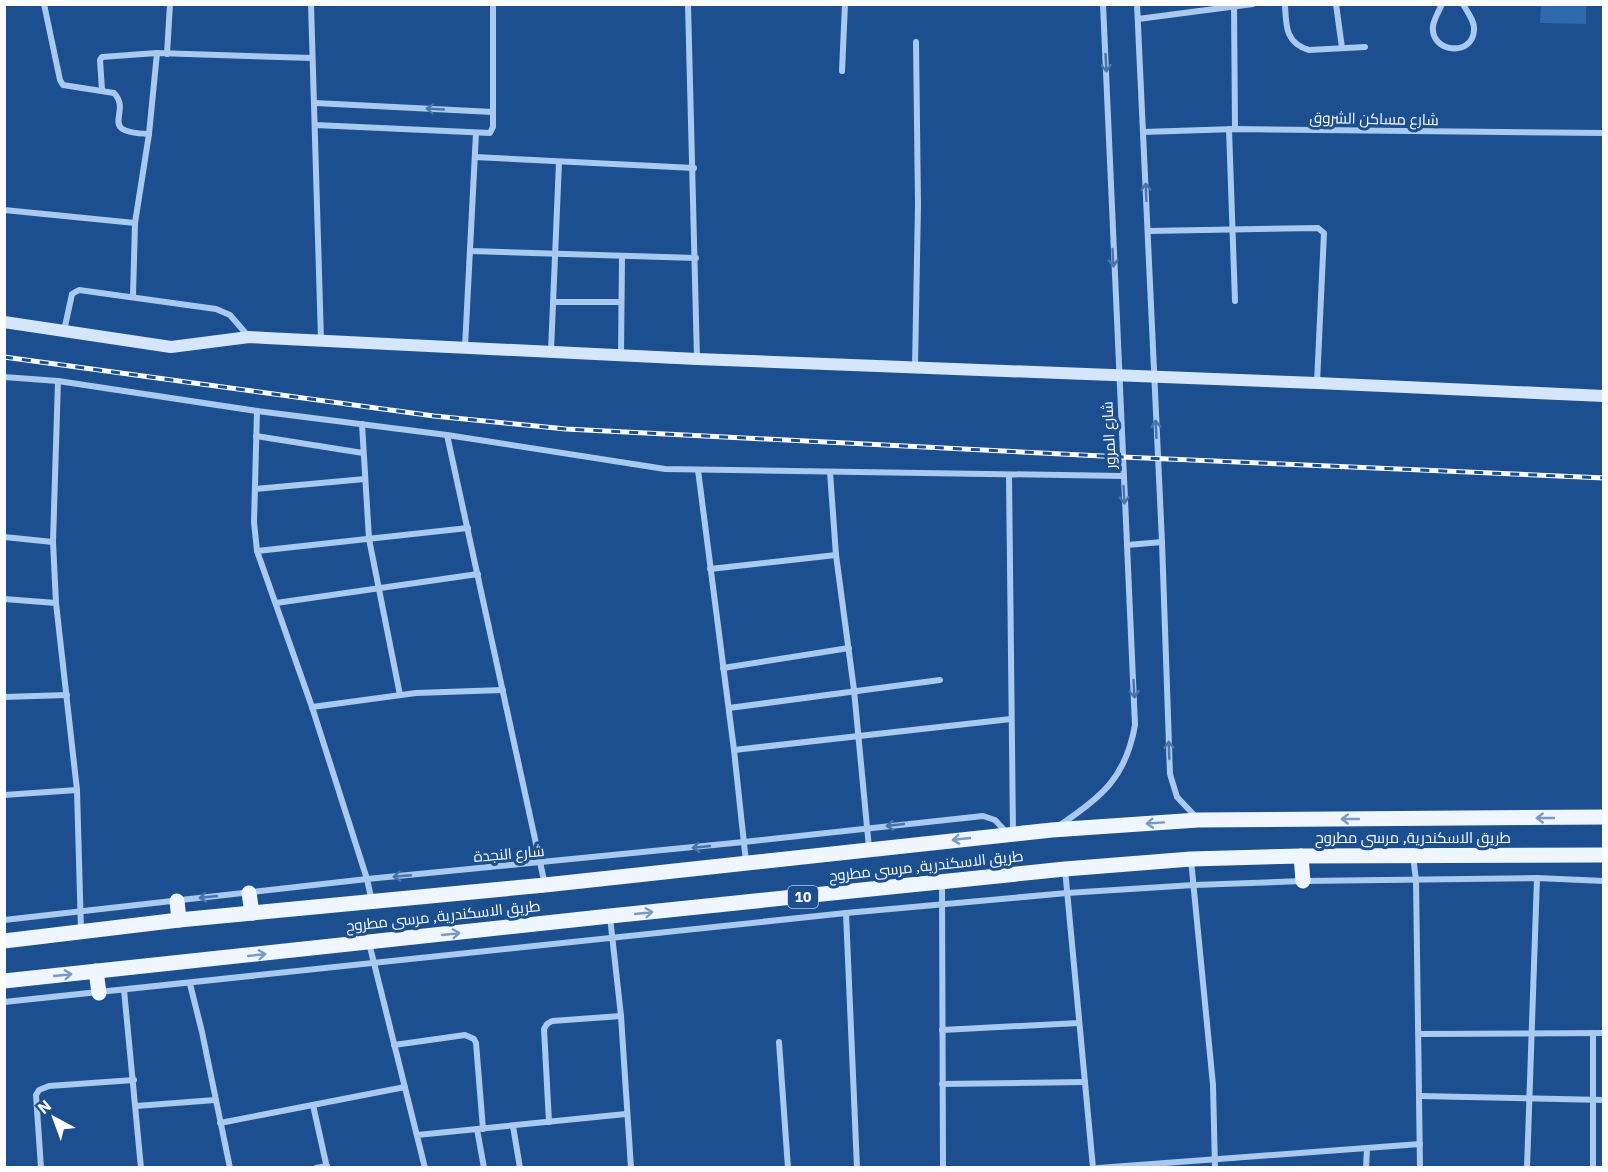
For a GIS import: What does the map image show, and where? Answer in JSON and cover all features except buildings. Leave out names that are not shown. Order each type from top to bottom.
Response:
[{"type":"main road","name":"طريق الاسكندرية, مرسى مطروح","points":[[4,941],[179,920],[545,885],[1052,830],[1198,820],[1604,818]]},
{"type":"main road","name":"طريق الاسكندرية, مرسى مطروح","points":[[4,981],[1065,869],[1191,859],[1301,856],[1604,855]]},
{"type":"main road","points":[[1301,856],[1302,881]]},
{"type":"main road","points":[[249,893],[252,913]]},
{"type":"main road","points":[[177,901],[179,920]]},
{"type":"main road","points":[[96,971],[99,993]]},
{"type":"street","points":[[44,4],[60,80],[68,87],[111,92],[117,96],[119,126],[122,130],[149,134]]},
{"type":"street","points":[[167,54],[170,4]]},
{"type":"street","points":[[311,4],[321,341]]},
{"type":"street","points":[[315,125],[492,132],[493,4]]},
{"type":"street","points":[[688,4],[694,168],[697,359]]},
{"type":"street","points":[[842,71],[845,4]]},
{"type":"street","name":"شارع المرور","points":[[1052,830],[1102,795],[1114,780],[1125,763],[1135,725],[1103,4]]},
{"type":"street","points":[[1137,4],[1162,542],[1170,774],[1177,797],[1198,820]]},
{"type":"street","points":[[1138,19],[1253,4]]},
{"type":"street","points":[[1285,4],[1287,31],[1295,44],[1309,50],[1365,47]]},
{"type":"street","points":[[1336,4],[1342,48]]},
{"type":"street","points":[[1442,4],[1433,27],[1434,35],[1444,47],[1452,50],[1467,45],[1474,30],[1473,22],[1463,4]]},
{"type":"street","points":[[1234,6],[1232,129],[1235,301]]},
{"type":"street","points":[[915,367],[918,206],[916,42]]},
{"type":"street","points":[[102,90],[100,60],[102,57],[157,53],[312,58]]},
{"type":"street","points":[[133,296],[135,223],[149,134],[157,53]]},
{"type":"street","points":[[315,103],[493,112]]},
{"type":"street","name":"شارع مساكن الشروق","points":[[1143,132],[1232,129],[1604,134]]},
{"type":"street","points":[[465,347],[476,133]]},
{"type":"street","points":[[475,157],[694,168]]},
{"type":"street","points":[[551,351],[559,162]]},
{"type":"street","points":[[4,210],[135,223]]},
{"type":"street","points":[[1148,231],[1318,228],[1324,232],[1317,383]]},
{"type":"street","points":[[470,251],[696,258]]},
{"type":"street","points":[[621,355],[622,256]]},
{"type":"street","points":[[64,332],[70,297],[74,291],[79,290],[133,296],[223,311],[234,319],[249,337]]},
{"type":"street","points":[[553,302],[621,302]]},
{"type":"street","points":[[4,322],[171,347],[249,337],[697,359],[1604,396]]},
{"type":"street","points":[[4,377],[58,381],[256,411],[447,435],[665,469],[1124,476]]},
{"type":"street","points":[[58,381],[52,542],[56,603],[76,790],[81,932]]},
{"type":"street","points":[[256,411],[254,522],[257,550],[312,707],[367,879],[372,902]]},
{"type":"street","points":[[362,424],[369,538],[400,695]]},
{"type":"street","points":[[447,435],[545,885]]},
{"type":"street","points":[[256,436],[363,453]]},
{"type":"street","points":[[698,470],[735,750],[746,862]]},
{"type":"street","points":[[830,472],[836,555],[854,690],[869,849]]},
{"type":"street","points":[[1009,475],[1011,834]]},
{"type":"street","points":[[255,489],[365,479]]},
{"type":"street","points":[[257,550],[468,528]]},
{"type":"street","points":[[4,537],[52,542]]},
{"type":"street","points":[[1127,545],[1162,542]]},
{"type":"street","points":[[710,569],[836,555]]},
{"type":"street","points":[[276,603],[478,574]]},
{"type":"street","points":[[4,599],[56,603]]},
{"type":"street","points":[[723,668],[849,648]]},
{"type":"street","points":[[729,708],[940,680]]},
{"type":"street","points":[[312,707],[400,695],[503,690]]},
{"type":"street","points":[[4,697],[67,695]]},
{"type":"street","points":[[735,750],[1011,719]]},
{"type":"street","points":[[4,795],[76,790]]},
{"type":"street","name":"شارع النجدة","points":[[4,920],[367,879],[983,816],[995,820],[1011,834]]},
{"type":"street","points":[[1413,856],[1416,880],[1420,1167]]},
{"type":"street","points":[[1191,859],[1213,1085],[1215,1167]]},
{"type":"street","points":[[1065,869],[1093,1167]]},
{"type":"street","points":[[1527,1167],[1537,878]]},
{"type":"street","points":[[4,1002],[846,913],[1068,893],[1302,881],[1537,878],[1604,881]]},
{"type":"street","points":[[942,883],[942,1167]]},
{"type":"street","points":[[846,913],[857,1167]]},
{"type":"street","points":[[610,916],[621,1016],[631,1167]]},
{"type":"street","points":[[369,943],[425,1167]]},
{"type":"street","points":[[190,984],[230,1167]]},
{"type":"street","points":[[124,990],[141,1167]]},
{"type":"street","points":[[549,1122],[544,1029],[547,1024],[552,1021],[621,1016]]},
{"type":"street","points":[[942,1030],[1079,1023]]},
{"type":"street","points":[[1419,1034],[1604,1034]]},
{"type":"street","points":[[1593,1034],[1593,1167]]},
{"type":"street","points":[[394,1045],[465,1035],[474,1039],[484,1167]]},
{"type":"street","points":[[778,1042],[788,1167]]},
{"type":"street","points":[[40,1167],[36,1102],[39,1090],[49,1086],[134,1080]]},
{"type":"street","points":[[942,1084],[1085,1082]]},
{"type":"street","points":[[220,1123],[405,1087]]},
{"type":"street","points":[[1419,1096],[1604,1100]]},
{"type":"street","points":[[136,1106],[215,1100]]},
{"type":"street","points":[[313,1105],[327,1167],[316,1167]]},
{"type":"street","points":[[417,1135],[626,1114]]},
{"type":"street","points":[[513,1126],[520,1167]]},
{"type":"street","points":[[1100,1167],[1420,1144]]},
{"type":"street","points":[[1366,1167],[1367,1148]]},
{"type":"shaded area","points":[[1541,4],[1586,5],[1586,24],[1540,23]]},
{"type":"railway","points":[[4,357],[434,416],[566,429],[1604,478]]}]
